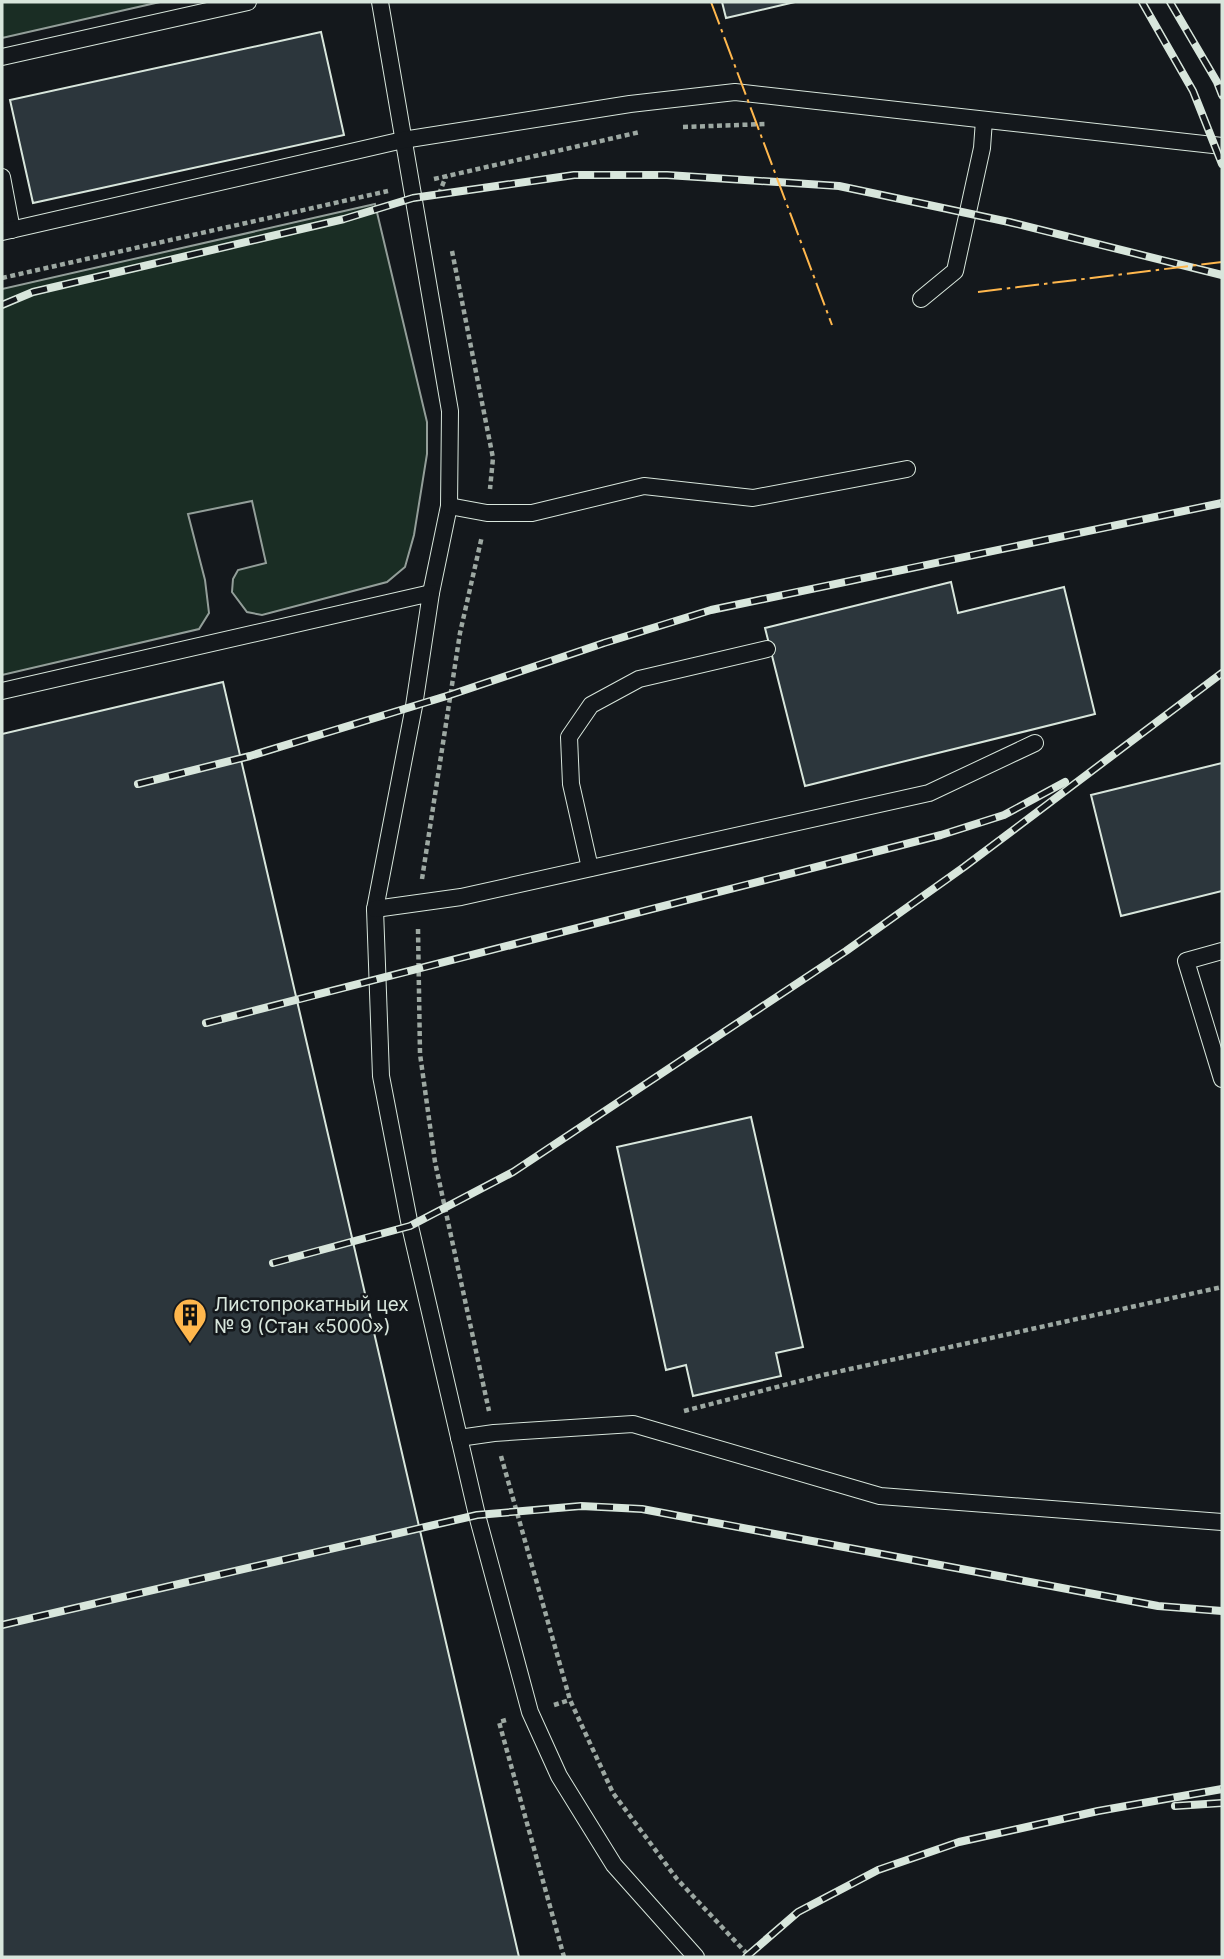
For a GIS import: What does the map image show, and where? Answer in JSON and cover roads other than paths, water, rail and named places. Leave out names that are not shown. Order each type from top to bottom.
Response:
[{"type":"lane","points":[[2,57],[248,2]]},
{"type":"lane","points":[[380,2],[450,411],[449,506],[375,909],[381,1076],[410,1226],[477,1515],[530,1712],[559,1776],[614,1865],[696,1957]]},
{"type":"lane","points":[[2,177],[7,231],[403,140],[629,104],[735,92],[1222,146]]},
{"type":"lane","points":[[921,299],[954,271],[982,148],[984,120]]},
{"type":"lane","points":[[449,506],[487,513],[531,513],[644,486],[753,498],[907,469]]},
{"type":"lane","points":[[2,691],[431,593]]},
{"type":"lane","points":[[590,868],[571,784],[569,737],[591,705],[639,679],[766,649]]},
{"type":"lane","points":[[375,909],[461,897],[929,793],[1035,743]]},
{"type":"lane","points":[[1222,951],[1186,961],[1222,1079]]},
{"type":"lane","points":[[459,1438],[494,1433],[633,1424],[880,1496],[1222,1522]]},
{"type":"railway","points":[[1142,2],[1193,91],[1222,164]]},
{"type":"railway","points":[[1170,2],[1222,95]]},
{"type":"railway","points":[[2,305],[33,292],[344,219],[413,198],[574,175],[667,175],[839,186],[1009,222],[1222,275]]},
{"type":"railway","points":[[138,784],[250,756],[450,695],[711,610],[1222,503]]},
{"type":"railway","points":[[273,1263],[410,1226],[513,1172],[846,951],[964,867],[1222,673]]},
{"type":"railway","points":[[206,1023],[941,835],[1004,815],[1065,782]]},
{"type":"railway","points":[[2,1625],[477,1515],[581,1506],[642,1509],[1158,1606],[1222,1611]]},
{"type":"railway","points":[[746,1957],[798,1912],[878,1870],[959,1842],[1098,1811],[1222,1789]]},
{"type":"railway","points":[[1175,1806],[1222,1803]]},
{"type":"place","name":"Листопрокатный цех № 9 (Стан «5000»)","points":[[190,1345]]}]
